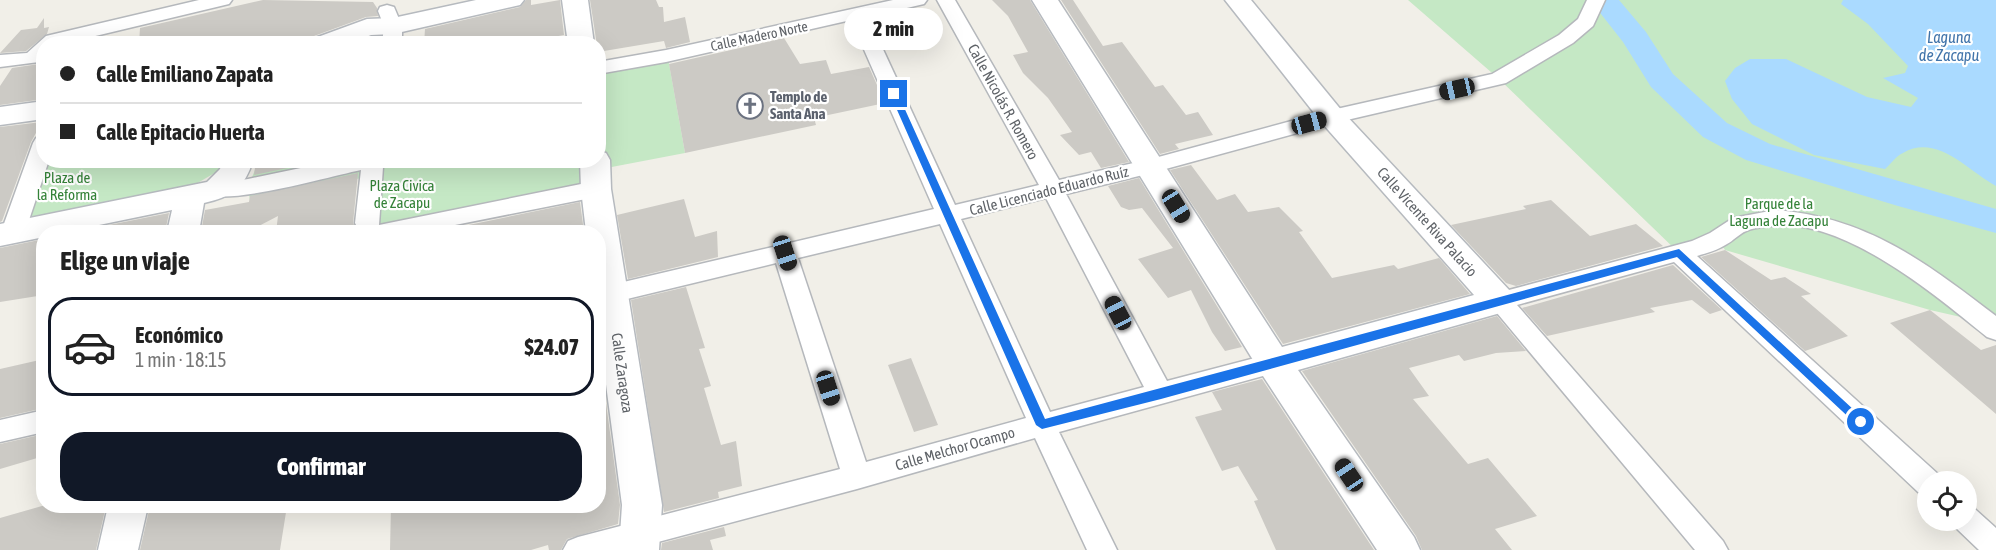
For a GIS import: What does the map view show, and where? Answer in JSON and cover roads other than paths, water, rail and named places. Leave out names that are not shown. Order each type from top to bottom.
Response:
[{"type":"main road","points":[[351,36],[387,25],[511,0]]},
{"type":"main road","points":[[575,0],[580,36]]},
{"type":"main road","points":[[1045,0],[1274,363],[1400,550]]},
{"type":"main road","name":"Calle Vicente Riva Palacio","points":[[1238,0],[1332,117],[1499,301]]},
{"type":"main road","points":[[0,116],[36,111]]},
{"type":"main road","points":[[46,225],[203,193],[234,173],[243,174]]},
{"type":"main road","name":"Calle Zaragoza","points":[[596,175],[600,225]]},
{"type":"main road","points":[[187,225],[203,193]]},
{"type":"main road","points":[[7,233],[36,227]]},
{"type":"main road","name":"Calle Melchor Ocampo","points":[[1274,363],[1499,301]]},
{"type":"main road","name":"Calle Zaragoza","points":[[606,302],[642,505],[640,541]]},
{"type":"main road","points":[[118,550],[126,513]]},
{"type":"street","points":[[68,36],[182,5],[223,0]]},
{"type":"street","name":"Calle Madero Norte","points":[[606,67],[666,56],[918,0]]},
{"type":"street","name":"Calle Nicolás R. Romero","points":[[946,0],[1053,190],[1161,394]]},
{"type":"street","name":"Calle Licenciado Eduardo Ruíz","points":[[606,296],[1053,190],[1332,117],[1499,79],[1566,39],[1586,22],[1596,0]]},
{"type":"street","points":[[858,14],[1042,425],[1102,550]]},
{"type":"street","points":[[0,61],[32,58],[36,55]]},
{"type":"street","points":[[7,233],[36,162]]},
{"type":"street","points":[[243,174],[300,168]]},
{"type":"street","points":[[367,225],[372,168]]},
{"type":"street","points":[[409,225],[596,175]]},
{"type":"street","name":"Calle Melchor Ocampo","points":[[1499,301],[1679,253],[1718,239],[1740,225],[1763,220],[1788,219],[1806,221],[1844,231],[1892,254],[1996,330]]},
{"type":"street","points":[[785,253],[857,477]]},
{"type":"street","points":[[1679,253],[1917,473]]},
{"type":"street","name":"Calle Vicente Riva Palacio","points":[[1499,301],[1713,550]]},
{"type":"street","name":"Calle Melchor Ocampo","points":[[578,550],[640,541],[1042,425],[1274,363]]},
{"type":"street","points":[[0,431],[36,423]]},
{"type":"street","points":[[1977,529],[1996,547]]},
{"type":"water","name":"Laguna de Zacapu","points":[[1843,0],[1996,0],[1996,186],[1952,156],[1940,151],[1916,148],[1903,153],[1885,169],[1814,155],[1752,124],[1732,99],[1725,81],[1735,68],[1750,59],[1786,59],[1867,97],[1911,107],[1918,98],[1883,78],[1905,73],[1908,66],[1868,24],[1841,4]]},
{"type":"waterway","points":[[1604,0],[1635,38],[1662,80],[1715,130],[1758,152],[1910,198],[1996,221]]},
{"type":"place","name":"Templo de Santa Ana","points":[[750,106]]},
{"type":"park label","name":"Plaza de la Reforma","points":[[67,186]]},
{"type":"park label","name":"Plaza Civica de Zacapu","points":[[402,194]]},
{"type":"park label","name":"Parque de la Laguna de Zacapu","points":[[1779,212]]}]
